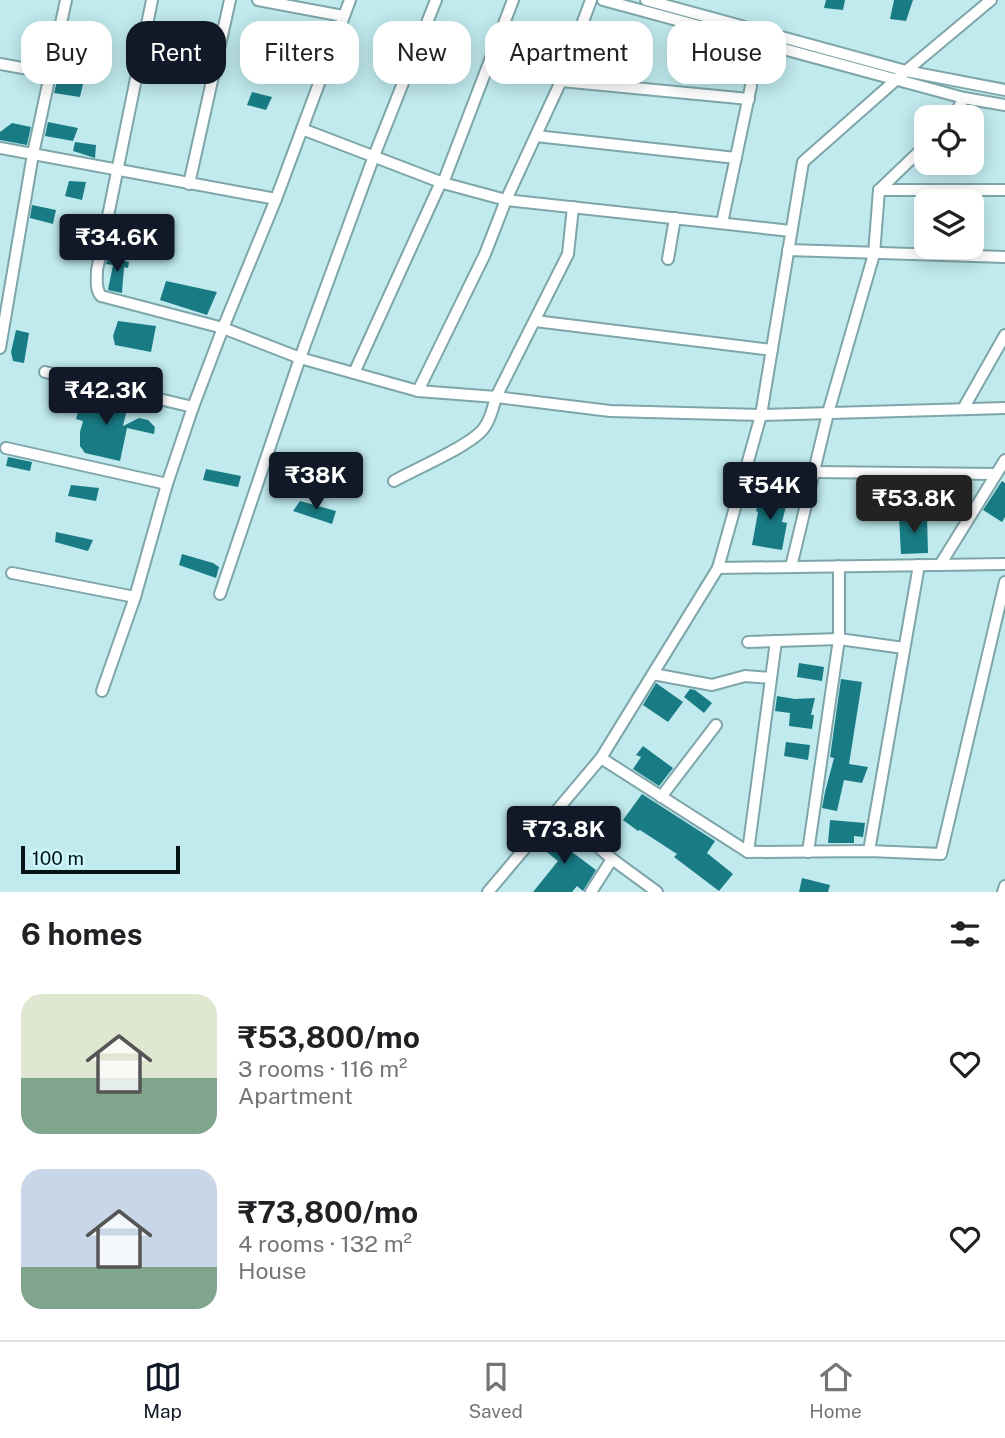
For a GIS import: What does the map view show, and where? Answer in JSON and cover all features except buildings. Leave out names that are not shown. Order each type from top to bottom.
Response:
[{"type":"street","points":[[61,21],[66,0]]},
{"type":"street","points":[[152,0],[97,270],[98,292],[106,298],[223,328],[300,358],[418,391],[496,397],[610,411],[761,415],[1005,408]]},
{"type":"street","points":[[189,184],[230,0]]},
{"type":"street","points":[[258,0],[343,16]]},
{"type":"street","points":[[103,691],[135,597],[167,484],[193,407],[276,199],[350,0]]},
{"type":"street","points":[[220,594],[300,358],[374,156],[436,0]]},
{"type":"street","points":[[354,373],[442,182],[513,0]]},
{"type":"street","points":[[583,21],[591,0]]},
{"type":"street","points":[[603,0],[902,75],[1005,90]]},
{"type":"street","points":[[646,0],[690,6],[964,98],[1005,105]]},
{"type":"street","points":[[488,892],[601,758],[718,568],[761,415],[803,162],[991,0]]},
{"type":"street","points":[[0,64],[21,68]]},
{"type":"street","points":[[0,348],[6,280],[48,84]]},
{"type":"street","points":[[418,391],[485,254],[506,200],[560,84]]},
{"type":"street","points":[[592,84],[748,99]]},
{"type":"street","points":[[722,223],[751,86]]},
{"type":"street","points":[[960,105],[964,98]]},
{"type":"street","points":[[302,130],[442,182],[506,200],[791,231]]},
{"type":"street","points":[[536,136],[736,158]]},
{"type":"street","points":[[0,148],[276,199]]},
{"type":"street","points":[[791,567],[828,413],[874,254],[879,190],[914,156]]},
{"type":"street","points":[[879,190],[1005,190]]},
{"type":"street","points":[[394,481],[477,436],[489,421],[496,397],[568,254],[573,208]]},
{"type":"street","points":[[668,259],[675,218]]},
{"type":"street","points":[[788,250],[1005,257]]},
{"type":"street","points":[[534,321],[772,350]]},
{"type":"street","points":[[963,409],[1005,335]]},
{"type":"street","points":[[45,372],[193,407]]},
{"type":"street","points":[[6,448],[167,484]]},
{"type":"street","points":[[940,565],[1005,460]]},
{"type":"street","points":[[814,472],[996,474]]},
{"type":"street","points":[[718,568],[1005,564]]},
{"type":"street","points":[[869,851],[919,565]]},
{"type":"street","points":[[808,852],[839,639],[839,566]]},
{"type":"street","points":[[12,573],[135,597]]},
{"type":"street","points":[[601,758],[748,852],[869,851],[941,854],[1005,582]]},
{"type":"street","points":[[748,642],[839,639],[904,648]]},
{"type":"street","points":[[748,852],[776,641]]},
{"type":"street","points":[[653,674],[712,685],[745,676],[771,678]]},
{"type":"street","points":[[661,797],[716,725]]},
{"type":"street","points":[[557,811],[612,859],[657,892]]},
{"type":"street","points":[[590,892],[612,859]]},
{"type":"street","points":[[1003,892],[1005,886]]}]
